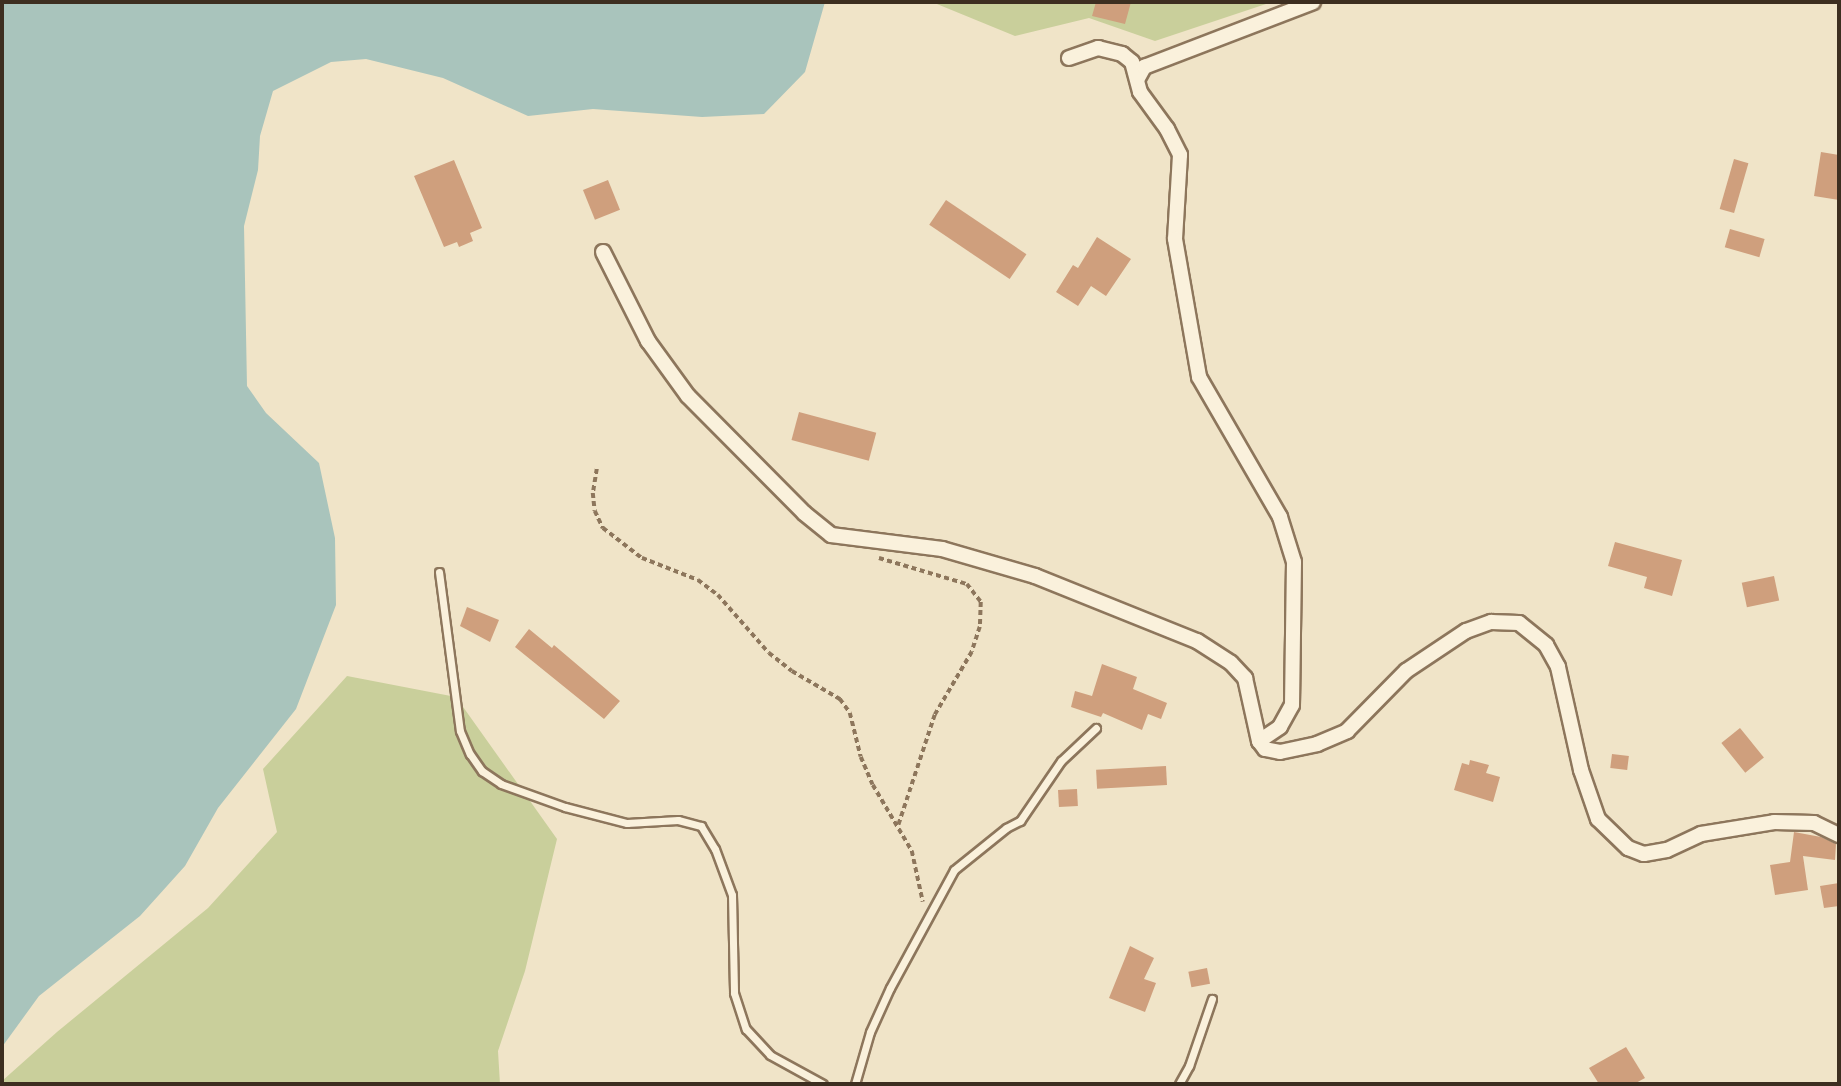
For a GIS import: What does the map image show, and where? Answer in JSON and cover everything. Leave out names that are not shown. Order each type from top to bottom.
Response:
[{"type":"street","points":[[1138,78],[1144,67],[1313,2]]},
{"type":"street","points":[[1069,58],[1098,48],[1122,54],[1132,62],[1140,92],[1167,129],[1180,155],[1175,239],[1199,377],[1280,517],[1294,562],[1292,705],[1280,727],[1259,741]]},
{"type":"street","points":[[603,252],[648,341],[688,396],[804,513],[831,536],[942,549],[1022,572],[1126,610],[1197,641],[1231,663],[1245,678],[1259,741],[1265,749],[1280,752],[1317,744],[1347,731],[1406,671],[1466,631],[1491,622],[1519,623],[1546,645],[1558,667],[1581,771],[1598,819],[1628,848],[1644,854],[1667,850],[1701,834],[1774,822],[1814,823],[1839,835]]},
{"type":"lane","points":[[439,572],[460,731],[470,754],[482,771],[501,784],[565,807],[627,823],[678,820],[701,827],[715,849],[732,895],[734,993],[746,1029],[771,1055],[823,1084]]},
{"type":"lane","points":[[855,1084],[870,1032],[890,988],[954,870],[1006,828],[1020,821],[1061,761],[1096,728]]},
{"type":"lane","points":[[1179,1084],[1189,1066],[1212,999]]},
{"type":"path","points":[[597,469],[593,493],[595,511],[603,528],[642,558],[698,580],[718,595],[769,653],[792,671],[841,699],[850,713],[861,757],[873,785],[912,851],[927,922]]},
{"type":"path","points":[[875,558],[967,584],[981,602],[979,627],[972,652],[935,715],[898,827]]},
{"type":"green space","points":[[932,2],[1272,2],[1155,41],[1089,18],[1015,36]]},
{"type":"green space","points":[[347,676],[456,697],[557,839],[525,971],[498,1051],[500,1084],[2,1084],[2,1081],[57,1032],[208,908],[277,832],[263,769]]},
{"type":"water","points":[[2,2],[825,2],[805,72],[764,114],[702,117],[593,109],[528,116],[443,78],[366,59],[331,62],[273,91],[260,136],[258,170],[244,226],[247,386],[266,413],[319,463],[335,538],[336,605],[296,709],[218,808],[185,866],[140,916],[39,996],[2,1047]]},
{"type":"building","points":[[1096,2],[1131,2],[1125,24],[1092,16]]},
{"type":"building","points":[[1821,152],[1839,155],[1839,200],[1814,196]]},
{"type":"building","points":[[1734,159],[1748,163],[1734,213],[1720,209]]},
{"type":"building","points":[[454,160],[482,228],[470,233],[473,241],[459,247],[457,242],[444,247],[414,176]]},
{"type":"building","points":[[608,180],[620,210],[595,220],[583,190]]},
{"type":"building","points":[[946,200],[1026,254],[1010,279],[929,225]]},
{"type":"building","points":[[1730,229],[1765,239],[1759,257],[1725,247]]},
{"type":"building","points":[[1097,237],[1131,259],[1106,296],[1091,286],[1078,306],[1056,292],[1073,265],[1078,268]]},
{"type":"building","points":[[799,412],[876,433],[869,461],[791,440]]},
{"type":"building","points":[[1615,542],[1682,560],[1672,596],[1644,588],[1647,577],[1608,566]]},
{"type":"building","points":[[1774,576],[1779,600],[1747,607],[1742,583]]},
{"type":"building","points":[[467,607],[499,620],[490,642],[460,626]]},
{"type":"building","points":[[529,629],[552,648],[554,645],[620,701],[604,719],[515,647]]},
{"type":"building","points":[[1102,664],[1137,677],[1133,689],[1167,703],[1161,719],[1148,714],[1142,730],[1103,713],[1101,717],[1071,707],[1075,691],[1092,696]]},
{"type":"building","points":[[1740,728],[1764,758],[1745,773],[1721,743]]},
{"type":"building","points":[[1612,754],[1629,756],[1627,770],[1610,768]]},
{"type":"building","points":[[1470,760],[1489,765],[1486,773],[1500,777],[1493,802],[1454,790],[1462,763],[1469,765]]},
{"type":"building","points":[[1166,766],[1167,785],[1097,789],[1096,770]]},
{"type":"building","points":[[1077,789],[1078,806],[1059,807],[1058,790]]},
{"type":"building","points":[[1794,832],[1821,837],[1836,844],[1835,860],[1803,856],[1808,890],[1775,895],[1770,865],[1790,862]]},
{"type":"building","points":[[1839,883],[1839,906],[1824,908],[1820,886]]},
{"type":"building","points":[[1130,946],[1154,958],[1144,979],[1156,983],[1145,1012],[1109,998]]},
{"type":"building","points":[[1207,968],[1210,984],[1191,987],[1188,972]]},
{"type":"building","points":[[1626,1047],[1645,1078],[1634,1084],[1599,1084],[1589,1068]]}]
